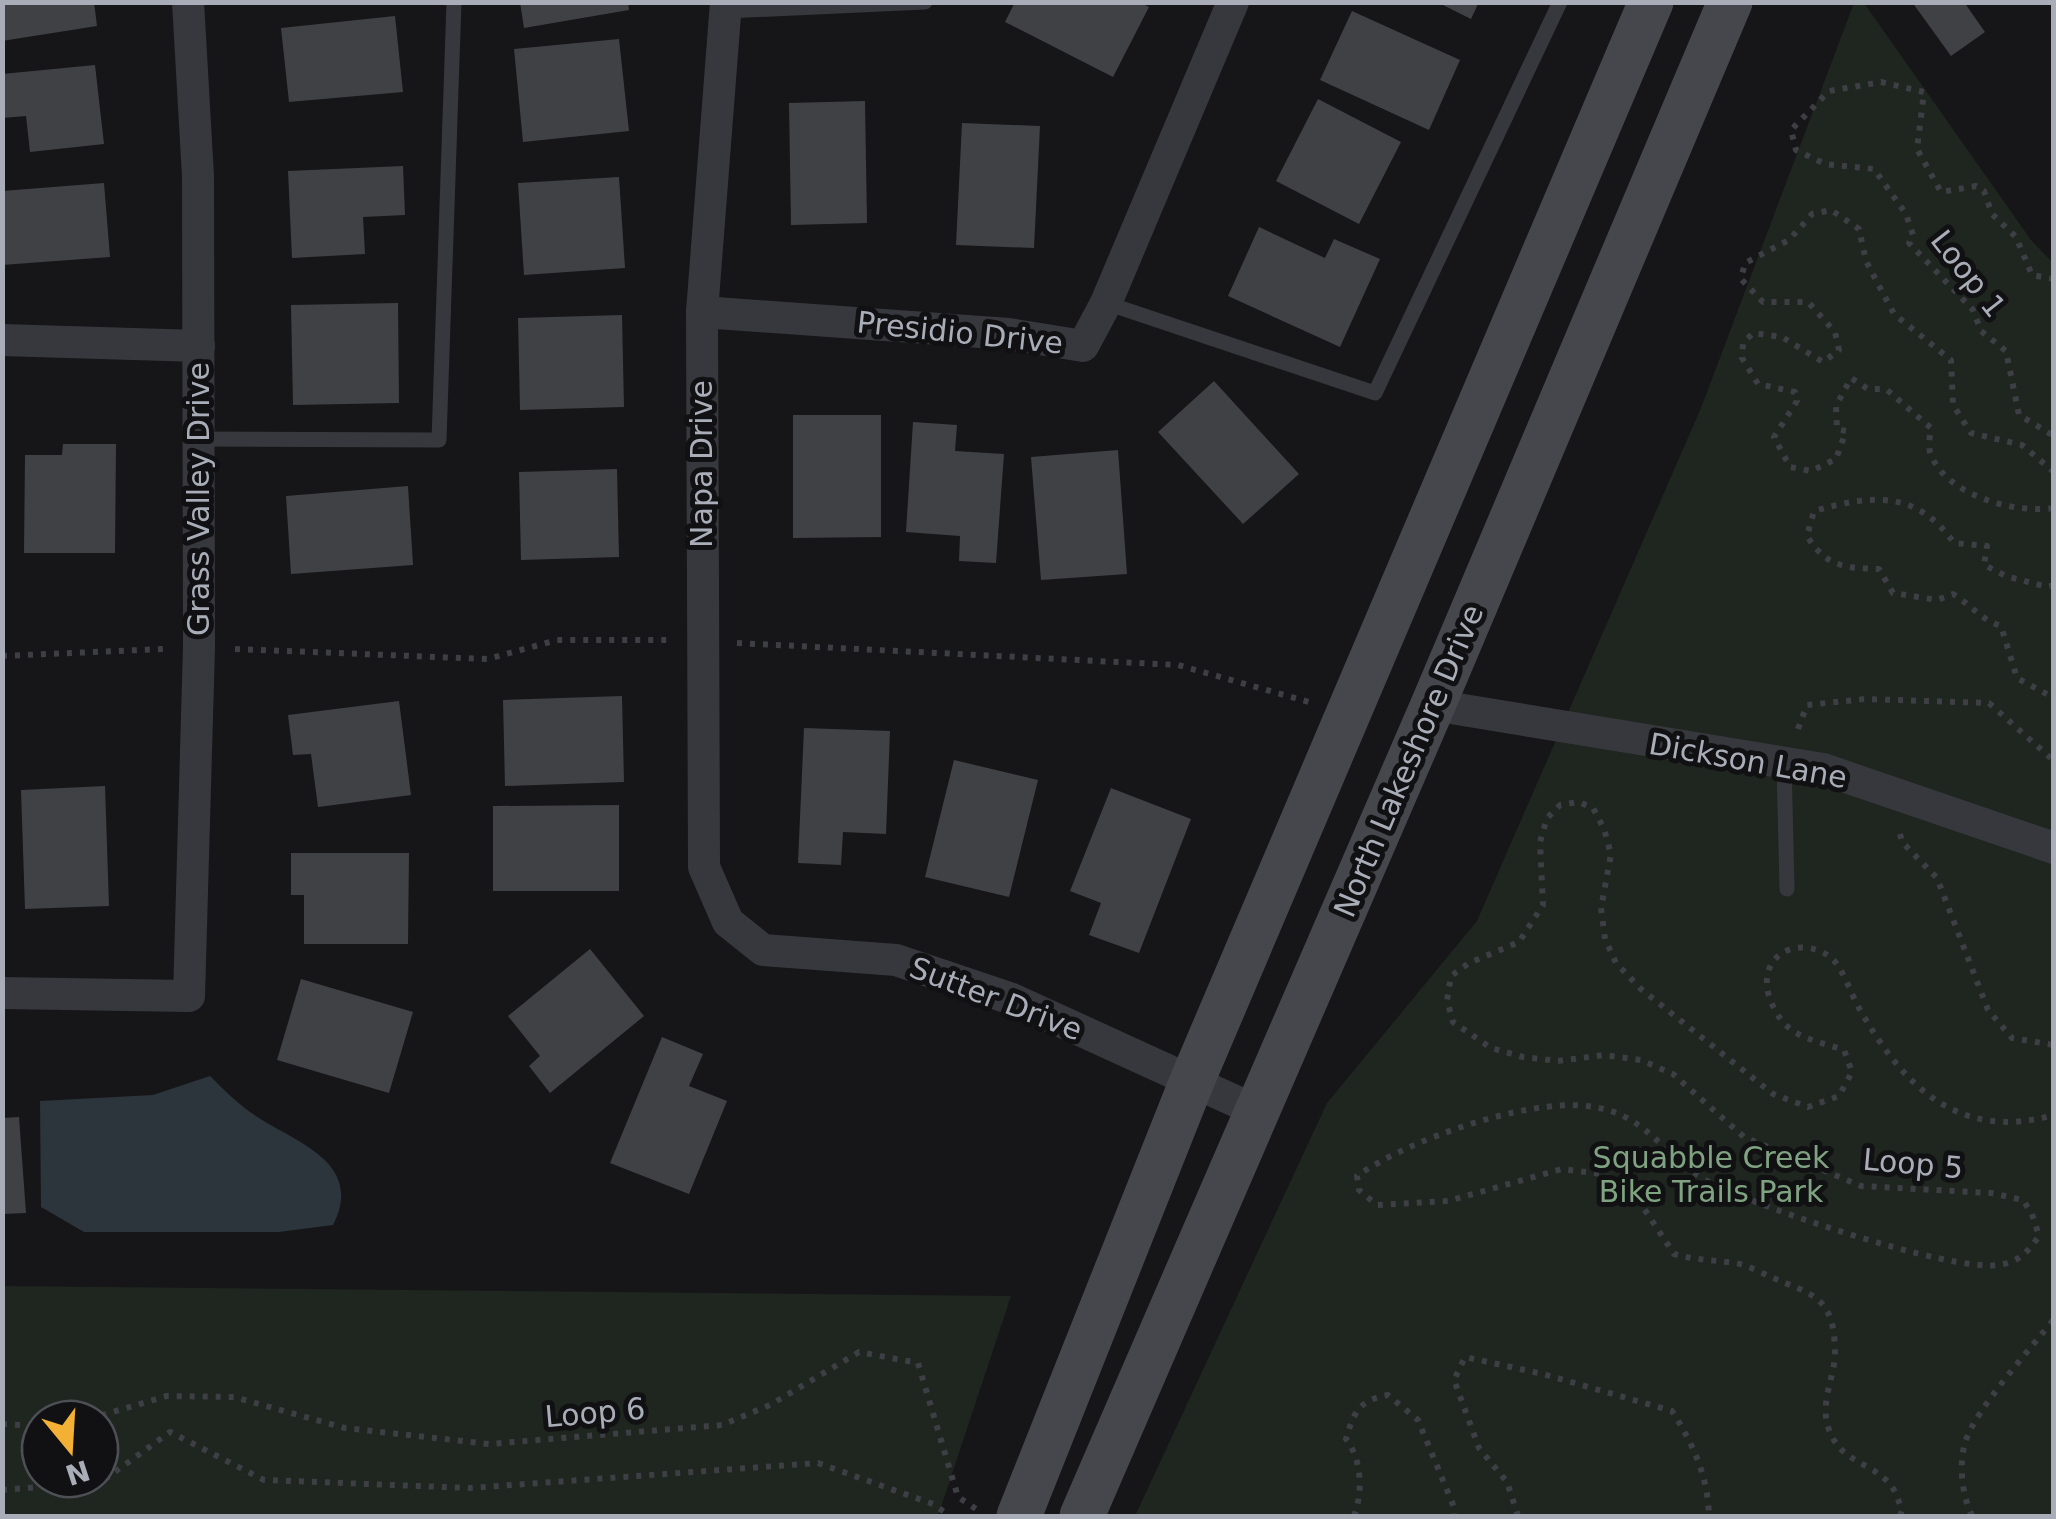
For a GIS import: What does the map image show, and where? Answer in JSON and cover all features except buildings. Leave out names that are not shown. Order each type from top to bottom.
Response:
[{"type":"main road","points":[[1019,1516],[1192,1081],[1651,2]]},
{"type":"main road","name":"North Lakeshore Drive","points":[[1089,1502],[1433,706],[1730,2]]},
{"type":"main road","points":[[1364,677],[1433,706]]},
{"type":"street","name":"Grass Valley Drive","points":[[2,993],[189,996],[200,648],[198,176],[188,2]]},
{"type":"street","name":"Presidio Drive","points":[[702,312],[1009,334],[1083,346],[1106,302],[1233,2]]},
{"type":"street","name":"Napa Drive","points":[[726,7],[702,312],[704,867],[728,922]]},
{"type":"street","points":[[2,340],[199,346]]},
{"type":"street","name":"Dickson Lane","points":[[1433,706],[1823,768],[2054,848]]},
{"type":"street","name":"Sutter Drive","points":[[728,922],[763,950],[896,960],[1012,999],[1258,1111]]},
{"type":"lane","points":[[199,440],[439,440],[454,2]]},
{"type":"lane","points":[[726,7],[925,2]]},
{"type":"lane","points":[[1106,302],[1375,393],[1560,2]]},
{"type":"lane","points":[[1784,762],[1786,890]]},
{"type":"path","name":"Loop 1","points":[[2054,279],[2032,275],[2016,237],[1992,214],[1984,191],[1976,186],[1941,192],[1917,149],[1924,92],[1880,82],[1828,91],[1791,130],[1796,150],[1811,158],[1826,164],[1874,169],[1906,214],[1913,234],[1910,243],[1973,310],[1981,330],[2006,351],[2019,415],[2054,436]]},
{"type":"path","points":[[2054,472],[2022,445],[1972,433],[1952,405],[1951,360],[1894,314],[1866,261],[1859,229],[1831,210],[1812,214],[1789,240],[1745,263],[1742,279],[1763,302],[1808,302],[1835,332],[1839,350],[1823,362],[1782,337],[1753,333],[1743,343],[1742,358],[1758,384],[1795,392],[1797,401],[1774,438],[1790,466],[1811,471],[1836,459],[1846,431],[1837,429],[1836,406],[1851,378],[1868,389],[1886,388],[1931,428],[1929,449],[1939,467],[1970,495],[2031,512],[2054,508]]},
{"type":"path","points":[[2054,586],[2006,576],[1984,565],[1987,546],[1954,543],[1943,528],[1901,500],[1853,500],[1814,511],[1807,536],[1820,557],[1850,568],[1879,569],[1894,593],[1937,600],[1952,594],[1970,605],[1980,619],[2001,626],[2017,678],[2054,698]]},
{"type":"path","points":[[1784,762],[1807,705],[1866,699],[1990,704],[2054,761]]},
{"type":"path","points":[[1890,791],[1902,842],[1937,878],[1988,1010],[2012,1038],[2054,1045]]},
{"type":"path","name":"Loop 5","points":[[1900,1516],[1902,1510],[1891,1484],[1837,1448],[1824,1402],[1831,1385],[1835,1354],[1833,1330],[1818,1299],[1806,1289],[1738,1263],[1701,1262],[1674,1254],[1633,1192],[1601,1174],[1562,1169],[1448,1200],[1377,1206],[1359,1190],[1357,1176],[1378,1161],[1520,1110],[1585,1106],[1620,1113],[1657,1138],[1702,1179],[1742,1198],[1913,1252],[1955,1262],[1996,1265],[2026,1256],[2040,1236],[2023,1200],[1991,1193],[1861,1186],[1744,1137],[1673,1074],[1641,1060],[1604,1055],[1558,1060],[1522,1057],[1491,1048],[1453,1022],[1447,1000],[1451,976],[1469,962],[1519,942],[1543,905],[1540,842],[1548,818],[1560,805],[1579,802],[1593,808],[1611,854],[1601,908],[1605,939],[1616,963],[1641,989],[1773,1094],[1808,1107],[1839,1096],[1852,1072],[1844,1050],[1801,1038],[1780,1022],[1767,991],[1772,964],[1784,950],[1808,945],[1833,958],[1881,1045],[1905,1076],[1936,1101],[1960,1115],[1988,1123],[2030,1122],[2054,1115]]},
{"type":"path","points":[[1972,1516],[1962,1481],[1966,1440],[1990,1402],[2054,1320]]},
{"type":"path","name":"Loop 6","points":[[120,1410],[167,1396],[234,1397],[345,1428],[489,1444],[722,1425],[770,1405],[859,1352],[918,1363],[958,1497],[986,1516]]},
{"type":"path","points":[[1518,1516],[1507,1482],[1480,1448],[1454,1380],[1464,1357],[1543,1374],[1672,1410],[1696,1449],[1709,1516]]},
{"type":"path","points":[[1354,1516],[1360,1501],[1356,1452],[1346,1439],[1354,1413],[1367,1399],[1388,1395],[1418,1420],[1454,1507],[1454,1516]]},
{"type":"path","points":[[2,1490],[101,1482],[170,1432],[264,1480],[470,1488],[818,1463],[933,1504],[950,1516]]},
{"type":"green space","name":"Squabble Creek Bike Trails Park","points":[[1854,3],[1864,3],[2031,240],[2053,263],[2053,1516],[1135,1516],[1327,1103],[1477,921],[1701,408]]},
{"type":"green space","points":[[3,1286],[1011,1296],[938,1516],[3,1516]]},
{"type":"shaded area","points":[[210,1076],[246,1109],[309,1147],[334,1171],[340,1186],[340,1204],[333,1225],[279,1232],[84,1232],[41,1207],[40,1101],[153,1095]]}]
